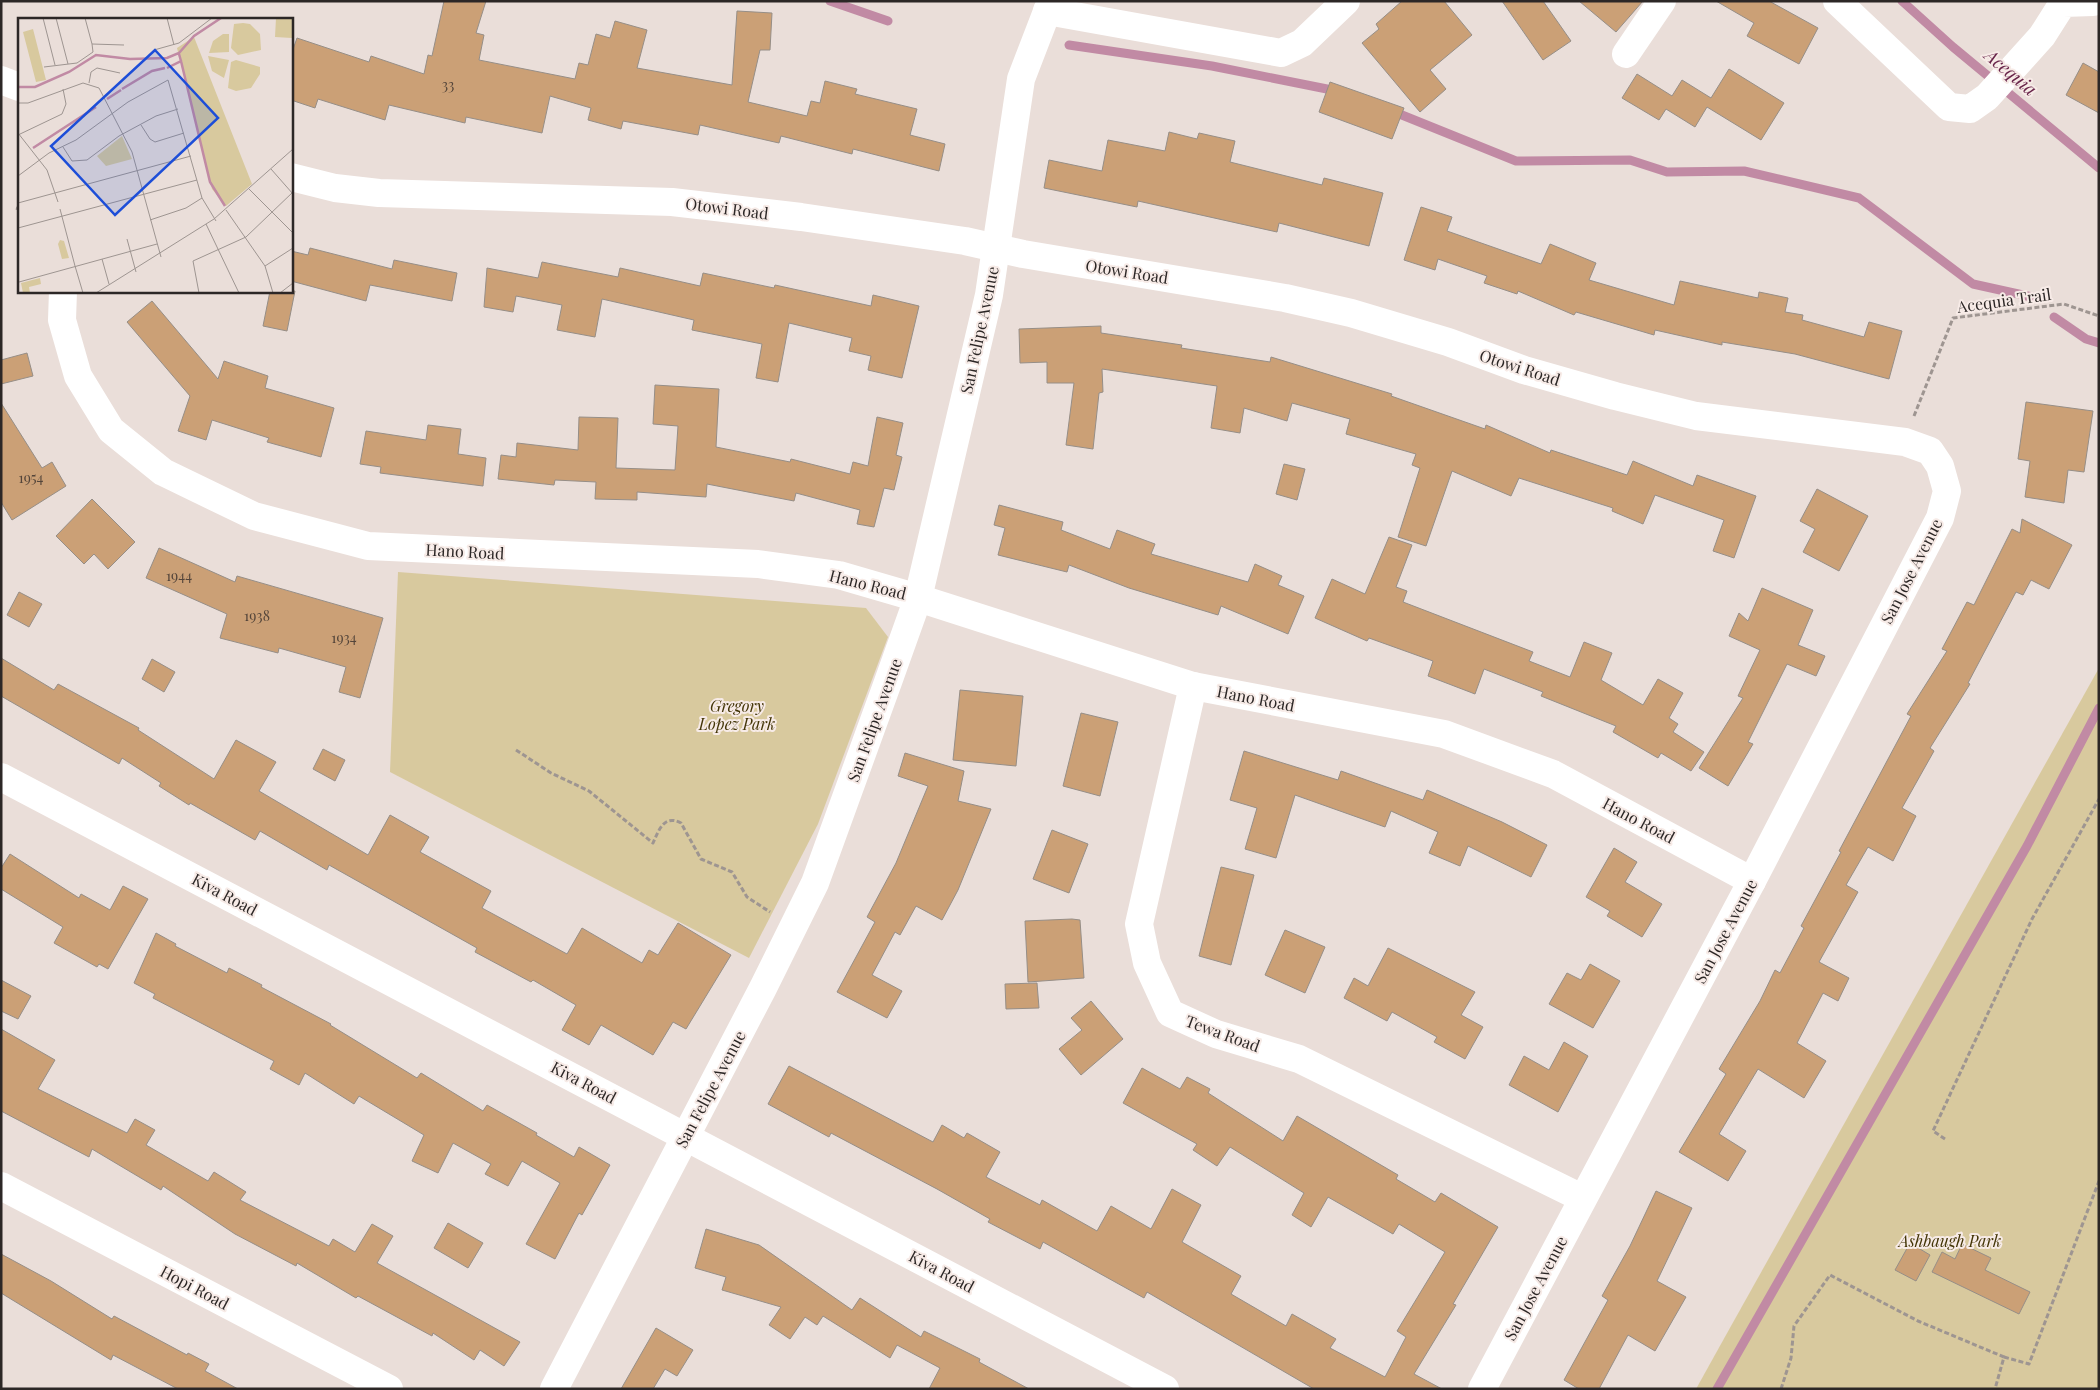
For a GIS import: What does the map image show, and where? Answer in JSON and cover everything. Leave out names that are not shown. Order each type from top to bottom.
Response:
[{"type":"street","points":[[1049,6],[1282,53],[1302,43],[1346,1]]},
{"type":"street","points":[[1626,54],[1662,1]]},
{"type":"street","points":[[1837,1],[1949,107],[1970,109],[1987,97],[2012,71],[2042,36],[2063,3],[2095,3]]},
{"type":"street","name":"San Felipe Avenue","points":[[554,1389],[763,988],[815,883],[918,598],[989,295],[1021,79],[1049,6]]},
{"type":"street","points":[[1,80],[18,87]]},
{"type":"street","name":"Otowi Road","points":[[292,177],[335,188],[379,193],[681,203],[965,241],[995,248],[1285,298],[1342,311],[1448,342],[1524,370],[1615,396],[1696,416],[1905,442],[1930,451],[1940,466]]},
{"type":"street","name":"Hano Road","points":[[62,292],[62,320],[78,376],[111,430],[163,472],[254,516],[368,546],[784,566],[839,575],[918,598],[1193,686],[1444,734],[1553,774],[1752,881]]},
{"type":"street","name":"San Jose Avenue","points":[[1482,1389],[1752,881],[1940,518],[1946,491],[1940,466]]},
{"type":"street","name":"Tewa Road","points":[[1193,686],[1139,924],[1147,964],[1170,1013],[1216,1034],[1299,1058],[1582,1198]]},
{"type":"street","name":"Kiva Road","points":[[1,777],[686,1135],[1165,1389]]},
{"type":"street","name":"Hopi Road","points":[[1,1186],[389,1389]]},
{"type":"path","name":"Acequia Trail","points":[[1905,442],[1953,318],[2064,304],[2099,316]]},
{"type":"path","points":[[516,750],[551,773],[589,791],[653,843],[660,826],[666,821],[675,820],[681,822],[701,860],[732,872],[747,898],[773,913]]},
{"type":"path","points":[[1945,1139],[1933,1131],[2032,919],[2099,799]]},
{"type":"path","points":[[1781,1389],[1791,1358],[1794,1326],[1830,1275],[1918,1321],[2004,1357],[2029,1364],[2099,1181]]},
{"type":"path","points":[[1995,1389],[2004,1357]]},
{"type":"green space","name":"Gregory Lopez Park","points":[[398,572],[866,608],[888,637],[818,824],[749,958],[390,772]]},
{"type":"green space","name":"Ashbaugh Park","points":[[2099,668],[2099,1389],[1696,1389],[1726,1335]]},
{"type":"building","points":[[444,1],[486,1],[476,33],[484,35],[479,60],[575,79],[579,63],[588,65],[596,34],[610,38],[615,21],[647,30],[637,68],[732,85],[737,11],[772,13],[770,50],[760,50],[748,102],[807,116],[811,101],[820,103],[825,81],[857,89],[855,94],[917,109],[910,135],[945,144],[939,171],[853,149],[852,154],[781,136],[779,143],[700,125],[698,135],[623,121],[621,129],[588,120],[591,108],[550,96],[542,133],[466,117],[465,123],[389,105],[385,120],[318,99],[315,108],[292,100],[292,52],[297,38],[369,62],[371,56],[424,74],[428,55],[432,56]]},
{"type":"building","points":[[1402,1],[1444,1],[1472,35],[1430,70],[1446,89],[1420,112],[1362,43],[1379,29],[1376,24]]},
{"type":"building","points":[[1502,1],[1543,1],[1571,41],[1543,60]]},
{"type":"building","points":[[1579,1],[1643,1],[1616,32]]},
{"type":"building","points":[[1716,1],[1769,1],[1818,28],[1799,64],[1747,36],[1754,23]]},
{"type":"building","points":[[2083,63],[2099,72],[2099,113],[2066,95]]},
{"type":"building","points":[[1729,69],[1784,103],[1761,140],[1707,107],[1695,127],[1666,109],[1659,120],[1622,98],[1637,74],[1672,96],[1682,80],[1711,98]]},
{"type":"building","points":[[1330,82],[1404,108],[1392,139],[1319,112]]},
{"type":"building","points":[[1169,132],[1197,139],[1199,133],[1235,141],[1230,162],[1322,185],[1324,178],[1383,193],[1369,246],[1279,223],[1277,232],[1138,201],[1137,207],[1044,188],[1049,160],[1102,171],[1108,140],[1165,151]]},
{"type":"building","points":[[1421,207],[1452,217],[1447,231],[1541,264],[1550,244],[1596,263],[1589,280],[1674,305],[1680,281],[1758,298],[1759,292],[1788,298],[1785,312],[1803,315],[1802,320],[1864,337],[1869,322],[1902,331],[1889,379],[1795,354],[1722,342],[1722,345],[1655,330],[1654,335],[1576,312],[1574,315],[1518,291],[1517,294],[1484,283],[1487,276],[1438,259],[1435,270],[1404,260]]},
{"type":"building","points":[[310,248],[392,269],[394,260],[457,273],[452,301],[370,285],[366,301],[292,281],[292,251],[308,255]]},
{"type":"building","points":[[542,262],[618,277],[620,268],[700,286],[703,273],[774,288],[775,285],[871,306],[873,295],[919,306],[902,378],[868,370],[871,356],[849,351],[852,338],[789,323],[778,382],[756,378],[762,344],[692,330],[694,320],[602,299],[595,337],[557,330],[562,305],[516,296],[513,312],[484,307],[487,268],[538,278]]},
{"type":"building","points":[[295,291],[287,331],[263,326],[270,292]]},
{"type":"building","points":[[152,301],[218,379],[224,361],[268,376],[265,388],[334,408],[321,457],[267,442],[269,438],[212,420],[206,440],[178,431],[190,396],[127,322]]},
{"type":"building","points":[[1101,326],[1101,333],[1182,345],[1181,348],[1270,362],[1271,357],[1392,394],[1391,396],[1485,429],[1486,425],[1550,453],[1551,450],[1627,475],[1633,461],[1693,486],[1697,475],[1756,496],[1734,558],[1713,551],[1724,520],[1655,495],[1643,524],[1612,511],[1613,508],[1519,478],[1511,496],[1452,471],[1426,546],[1398,537],[1420,468],[1412,465],[1416,454],[1346,434],[1350,419],[1292,403],[1287,421],[1244,408],[1240,433],[1211,428],[1217,386],[1102,369],[1103,392],[1099,393],[1093,449],[1066,445],[1074,383],[1047,383],[1047,362],[1020,363],[1019,329]]},
{"type":"building","points":[[27,353],[33,376],[1,384],[1,360]]},
{"type":"building","points":[[655,385],[719,389],[716,447],[790,462],[791,459],[850,474],[853,462],[868,466],[877,417],[903,423],[896,455],[902,457],[894,490],[884,488],[874,527],[857,524],[860,510],[796,493],[794,501],[707,484],[706,497],[637,492],[637,500],[595,499],[596,482],[555,480],[554,485],[498,479],[501,455],[516,457],[517,443],[578,450],[579,417],[618,418],[616,468],[675,470],[678,426],[653,424]]},
{"type":"building","points":[[2026,402],[2093,411],[2084,472],[2068,470],[2064,503],[2025,497],[2030,461],[2018,459]]},
{"type":"building","points":[[1,403],[42,468],[52,462],[66,486],[12,520],[1,502]]},
{"type":"building","points":[[428,425],[461,429],[458,454],[486,458],[483,486],[380,473],[381,467],[360,464],[366,431],[426,440]]},
{"type":"building","points":[[1284,464],[1305,469],[1297,500],[1276,494]]},
{"type":"building","points":[[1817,489],[1868,516],[1839,571],[1803,552],[1815,529],[1800,521]]},
{"type":"building","points":[[92,499],[135,542],[108,569],[94,554],[84,564],[56,536]]},
{"type":"building","points":[[999,505],[1063,522],[1061,530],[1110,549],[1117,530],[1155,544],[1151,554],[1248,582],[1255,564],[1282,576],[1278,585],[1304,596],[1288,634],[1221,606],[1218,615],[1129,588],[1069,565],[1067,572],[998,555],[1005,528],[994,525]]},
{"type":"building","points":[[2022,519],[2072,545],[2049,589],[2031,580],[2023,595],[2016,592],[1968,683],[1970,684],[1930,748],[1934,751],[1902,808],[1916,816],[1893,861],[1868,847],[1846,885],[1858,892],[1819,962],[1849,978],[1838,1001],[1823,993],[1797,1043],[1826,1061],[1804,1098],[1758,1069],[1719,1134],[1746,1151],[1728,1181],[1679,1152],[1726,1074],[1719,1069],[1760,1001],[1775,970],[1780,973],[1804,928],[1801,926],[1911,716],[1907,714],[1947,651],[1942,649],[1967,602],[1974,605],[2012,529],[2020,533]]},
{"type":"building","points":[[1389,537],[1412,545],[1396,587],[1407,591],[1403,602],[1533,652],[1529,661],[1570,677],[1584,642],[1612,653],[1601,680],[1643,705],[1658,679],[1683,693],[1669,718],[1678,724],[1673,732],[1704,752],[1691,771],[1661,753],[1658,758],[1613,732],[1616,726],[1541,696],[1543,692],[1484,669],[1475,694],[1428,676],[1433,661],[1369,638],[1367,641],[1315,618],[1332,579],[1365,594]]},
{"type":"building","points":[[159,548],[235,582],[237,576],[383,618],[360,698],[339,692],[346,667],[279,648],[278,653],[220,638],[227,614],[146,578]]},
{"type":"building","points":[[1762,588],[1813,610],[1798,645],[1825,656],[1816,676],[1787,664],[1748,742],[1753,744],[1728,786],[1699,768],[1743,698],[1738,696],[1760,650],[1729,636],[1739,613],[1748,621]]},
{"type":"building","points":[[19,592],[42,604],[29,627],[7,615]]},
{"type":"building","points":[[1,658],[54,690],[58,684],[139,728],[138,730],[214,779],[236,740],[276,762],[259,791],[368,855],[390,815],[429,837],[420,852],[491,891],[482,908],[567,954],[582,928],[642,963],[649,950],[658,955],[678,923],[731,955],[686,1029],[673,1022],[653,1055],[601,1025],[589,1045],[562,1030],[576,1005],[533,980],[531,982],[475,952],[477,948],[329,865],[327,870],[260,831],[255,840],[190,803],[189,805],[159,786],[161,783],[122,758],[119,764],[1,696]]},
{"type":"building","points":[[152,659],[175,672],[164,692],[142,679]]},
{"type":"building","points":[[960,690],[1023,696],[1016,766],[953,760]]},
{"type":"building","points":[[1081,713],[1118,722],[1100,796],[1063,786]]},
{"type":"building","points":[[323,749],[345,760],[335,781],[313,769]]},
{"type":"building","points":[[1244,751],[1338,780],[1341,771],[1423,800],[1427,790],[1502,822],[1547,845],[1531,877],[1468,846],[1460,866],[1429,853],[1438,832],[1391,811],[1385,827],[1295,795],[1276,858],[1245,849],[1257,808],[1230,800]]},
{"type":"building","points":[[905,753],[964,771],[958,801],[991,809],[958,890],[942,920],[916,906],[900,935],[895,932],[872,975],[902,991],[887,1018],[837,992],[875,922],[867,917],[896,863],[928,786],[898,776]]},
{"type":"building","points":[[1052,830],[1088,844],[1069,893],[1033,879]]},
{"type":"building","points":[[1614,848],[1637,862],[1625,882],[1662,904],[1642,937],[1607,916],[1610,911],[1586,897]]},
{"type":"building","points":[[10,854],[79,898],[81,894],[110,910],[123,886],[148,899],[108,969],[99,964],[97,967],[54,943],[63,927],[1,889],[1,868]]},
{"type":"building","points":[[1221,867],[1254,875],[1231,965],[1199,956]]},
{"type":"building","points":[[1080,920],[1084,978],[1028,982],[1025,921]]},
{"type":"building","points":[[1285,930],[1325,947],[1305,993],[1265,975]]},
{"type":"building","points":[[156,933],[176,944],[175,946],[227,973],[229,968],[262,985],[261,987],[331,1024],[417,1078],[421,1073],[483,1111],[487,1105],[537,1133],[536,1135],[574,1157],[579,1147],[610,1165],[582,1215],[579,1213],[555,1259],[526,1244],[560,1183],[522,1161],[508,1186],[485,1174],[491,1164],[453,1143],[438,1173],[412,1161],[424,1135],[359,1096],[354,1104],[305,1073],[299,1085],[270,1069],[274,1061],[153,998],[155,994],[134,983]]},
{"type":"building","points":[[1388,948],[1475,992],[1461,1015],[1483,1027],[1465,1059],[1434,1042],[1437,1037],[1392,1012],[1387,1021],[1344,998],[1354,978],[1368,986]]},
{"type":"building","points":[[1590,964],[1620,981],[1593,1028],[1549,1004],[1567,973],[1581,980]]},
{"type":"building","points":[[1,980],[31,996],[18,1019],[1,1011]]},
{"type":"building","points":[[1037,983],[1039,1008],[1006,1009],[1005,984]]},
{"type":"building","points":[[1091,1001],[1123,1039],[1081,1075],[1059,1049],[1082,1030],[1071,1018]]},
{"type":"building","points":[[1,1029],[55,1060],[38,1089],[127,1133],[135,1119],[155,1130],[146,1145],[208,1181],[214,1172],[246,1192],[240,1200],[329,1246],[333,1239],[355,1252],[372,1224],[393,1236],[377,1263],[520,1342],[504,1366],[480,1350],[474,1360],[433,1333],[432,1336],[358,1296],[356,1298],[297,1263],[296,1266],[235,1234],[163,1186],[161,1190],[92,1149],[89,1157],[1,1111]]},
{"type":"building","points":[[1564,1042],[1588,1056],[1558,1112],[1509,1085],[1524,1056],[1549,1070]]},
{"type":"building","points":[[789,1066],[933,1142],[942,1125],[964,1138],[967,1133],[1000,1152],[986,1177],[1040,1205],[1042,1200],[1097,1231],[1111,1206],[1151,1229],[1172,1189],[1201,1205],[1182,1242],[1241,1276],[1231,1294],[1286,1326],[1292,1314],[1336,1339],[1330,1348],[1385,1377],[1406,1337],[1397,1331],[1445,1252],[1399,1224],[1393,1234],[1328,1197],[1311,1227],[1292,1215],[1304,1193],[1230,1147],[1217,1166],[1193,1150],[1197,1144],[1123,1103],[1142,1068],[1180,1089],[1187,1077],[1210,1089],[1208,1093],[1283,1141],[1297,1116],[1398,1175],[1396,1179],[1435,1202],[1441,1193],[1498,1227],[1453,1304],[1456,1305],[1414,1374],[1442,1389],[1314,1389],[1147,1292],[1144,1298],[1043,1242],[1040,1249],[988,1222],[990,1219],[937,1189],[831,1133],[829,1137],[768,1104]]},
{"type":"building","points":[[1656,1191],[1692,1208],[1657,1281],[1686,1297],[1655,1351],[1628,1335],[1599,1389],[1579,1389],[1564,1380],[1608,1300],[1602,1296],[1630,1246]]},
{"type":"building","points":[[448,1223],[483,1243],[468,1268],[434,1248]]},
{"type":"building","points":[[706,1229],[759,1245],[852,1310],[860,1298],[921,1337],[924,1331],[980,1359],[979,1362],[1029,1389],[929,1389],[940,1368],[897,1345],[890,1358],[823,1316],[817,1325],[805,1317],[790,1339],[769,1325],[781,1307],[722,1290],[726,1277],[695,1268]]},
{"type":"building","points":[[1910,1243],[1930,1255],[1916,1281],[1895,1270]]},
{"type":"building","points":[[1962,1244],[1991,1258],[1985,1270],[2030,1292],[2019,1314],[1932,1272],[1942,1252],[1955,1259]]},
{"type":"building","points":[[1,1254],[51,1281],[112,1319],[114,1316],[187,1355],[188,1353],[209,1364],[205,1371],[238,1389],[178,1389],[113,1355],[111,1360],[1,1293]]},
{"type":"building","points":[[656,1328],[693,1350],[677,1376],[665,1369],[653,1389],[621,1389]]},
{"type":"waterway","points":[[830,1],[888,21]]},
{"type":"waterway","name":"Acequia","points":[[1902,1],[1953,47],[2099,168]]},
{"type":"waterway","points":[[1069,45],[1212,66],[1327,89]]},
{"type":"waterway","points":[[1392,111],[1516,161],[1630,160],[1667,172],[1744,171],[1859,198],[1973,284],[2032,297]]},
{"type":"waterway","points":[[2054,317],[2086,339],[2099,343]]},
{"type":"waterway","points":[[1717,1389],[2027,846],[2099,708]]}]
